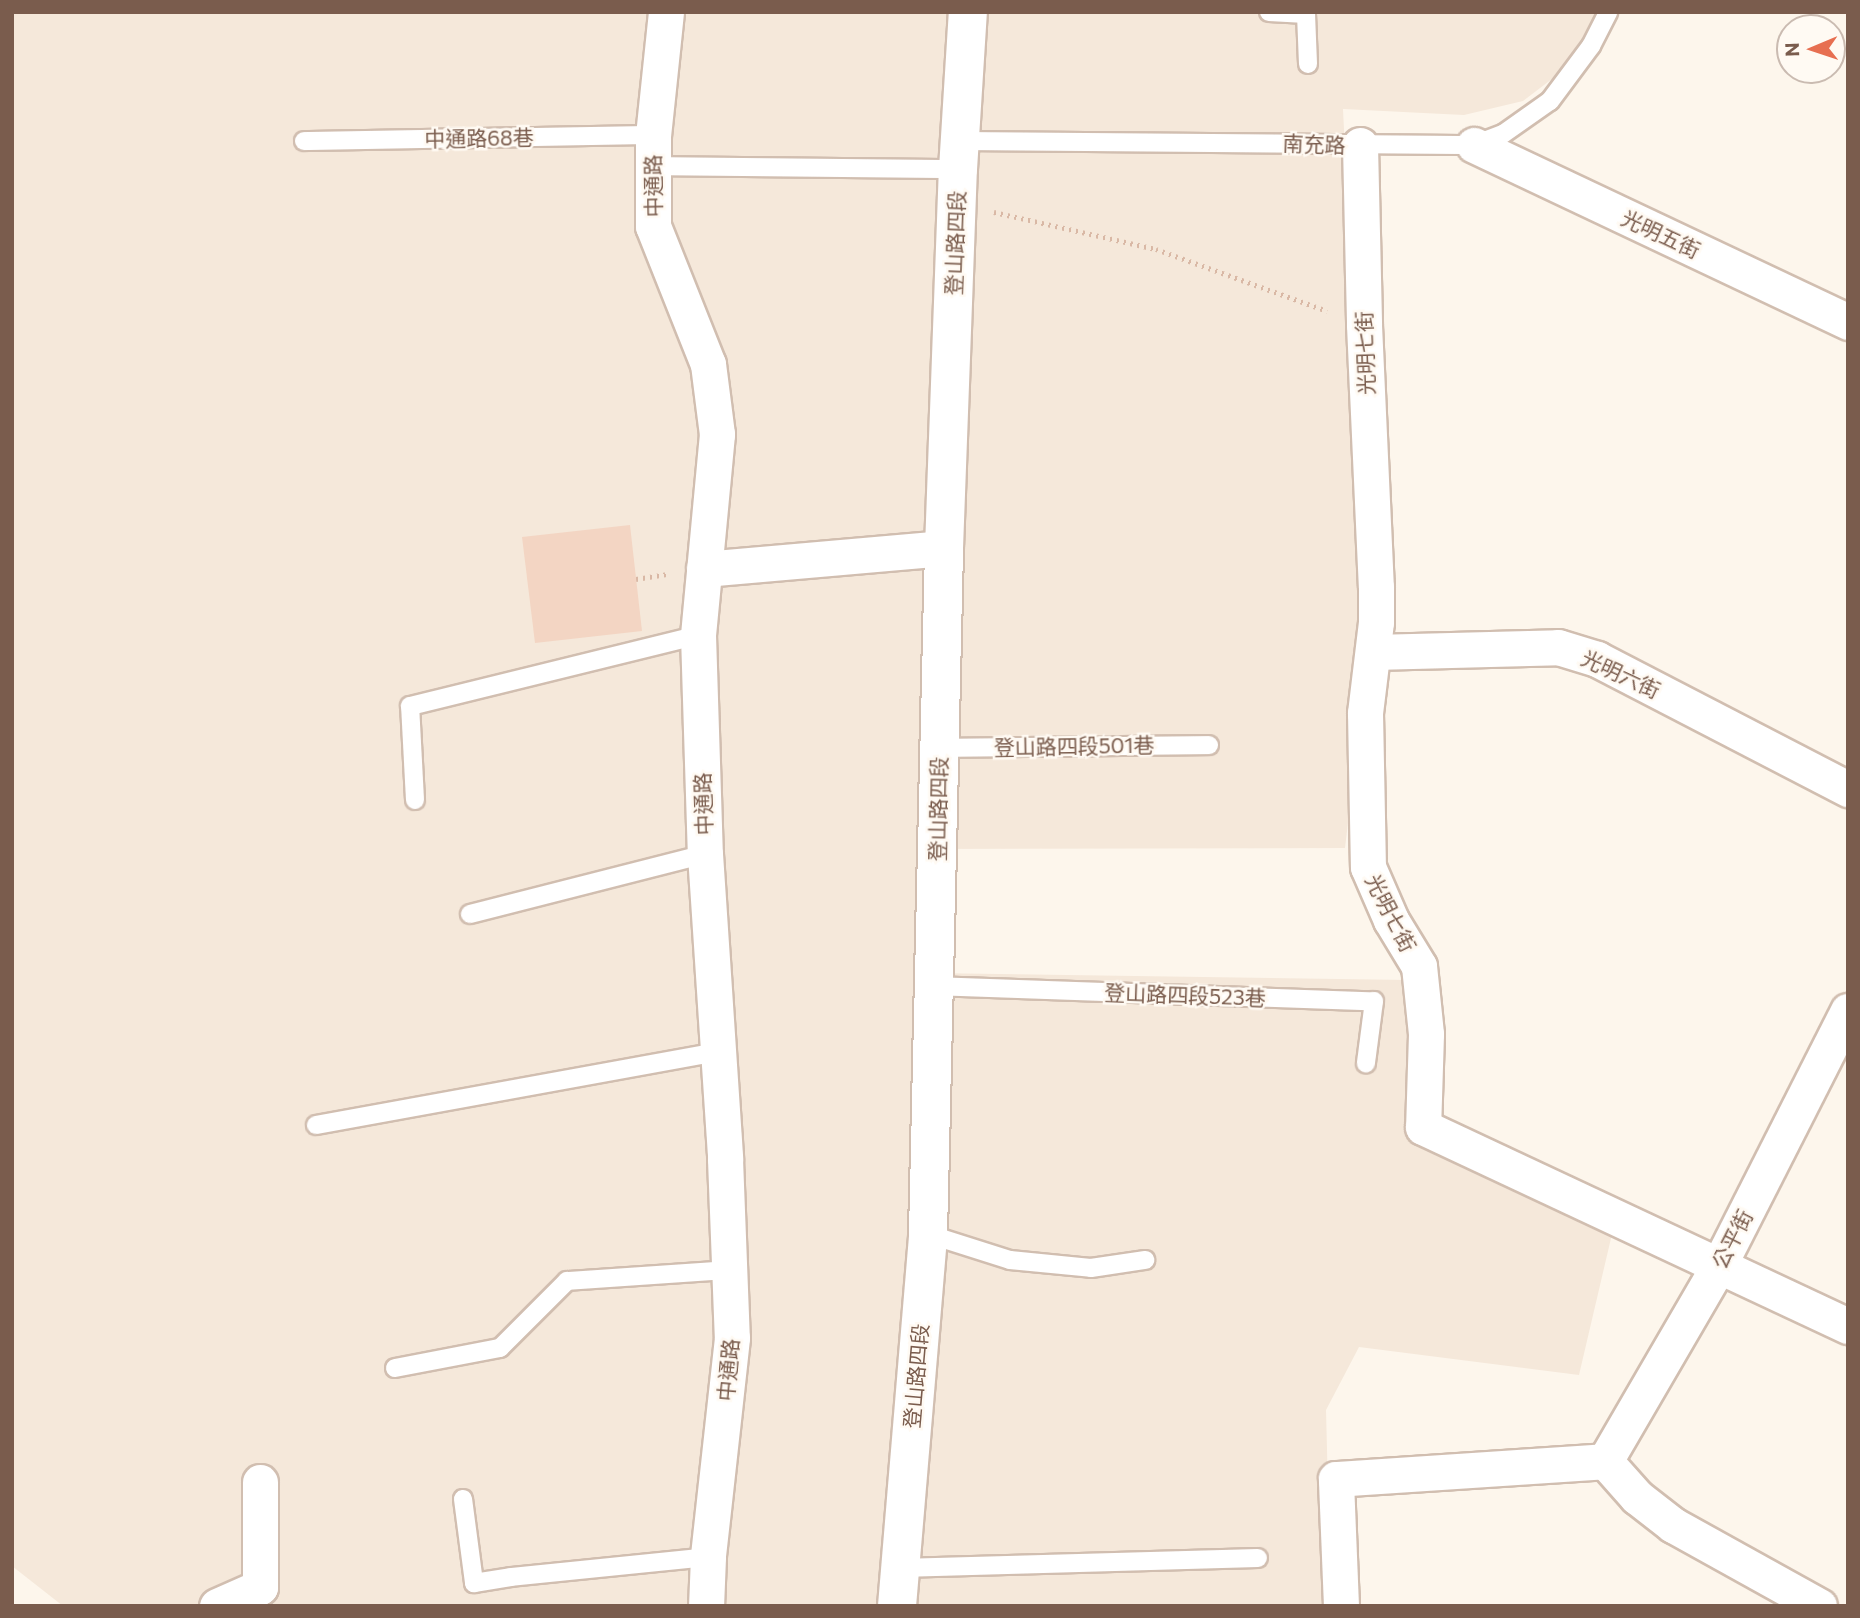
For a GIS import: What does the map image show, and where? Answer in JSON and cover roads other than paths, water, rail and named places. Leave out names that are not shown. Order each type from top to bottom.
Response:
[{"type":"street","name":"中通路","points":[[666,12],[653,150],[653,226],[708,364],[717,434],[698,635],[705,854],[732,1338],[708,1557],[706,1606]]},
{"type":"street","name":"登山路四段","points":[[897,1606],[928,1234],[944,548],[958,171],[968,12]]},
{"type":"street","name":"光明七街","points":[[1360,145],[1364,325],[1376,587],[1373,652],[1364,713],[1368,867],[1391,920],[1419,967],[1426,1034],[1423,1127],[1848,1326]]},
{"type":"street","name":"光明五街","points":[[1474,145],[1848,322]]},
{"type":"street","points":[[704,569],[944,548]]},
{"type":"street","name":"光明六街","points":[[1373,652],[1558,647],[1597,659],[1848,789]]},
{"type":"street","name":"公平街","points":[[1605,1461],[1719,1265],[1848,1011]]},
{"type":"street","points":[[1341,1606],[1336,1479],[1605,1461],[1637,1497],[1673,1525],[1819,1606]]},
{"type":"street","points":[[217,1606],[260,1587],[260,1482]]},
{"type":"lane","points":[[1269,12],[1306,15],[1308,64]]},
{"type":"lane","name":"南充路","points":[[958,171],[1360,145],[1474,145],[1503,134],[1550,101],[1591,46],[1608,12]]},
{"type":"lane","name":"中通路68巷","points":[[304,141],[653,150],[958,171]]},
{"type":"lane","points":[[415,800],[410,706],[698,635]]},
{"type":"lane","name":"登山路四段501巷","points":[[939,748],[1209,745]]},
{"type":"lane","points":[[470,914],[705,854]]},
{"type":"lane","name":"登山路四段523巷","points":[[934,986],[1374,1001],[1366,1063]]},
{"type":"lane","points":[[316,1125],[717,1052]]},
{"type":"lane","points":[[928,1234],[1010,1260],[1091,1268],[1146,1261]]},
{"type":"lane","points":[[395,1368],[500,1348],[567,1281],[729,1270]]},
{"type":"lane","points":[[463,1499],[474,1583],[708,1557]]},
{"type":"lane","points":[[900,1569],[1258,1558]]}]
